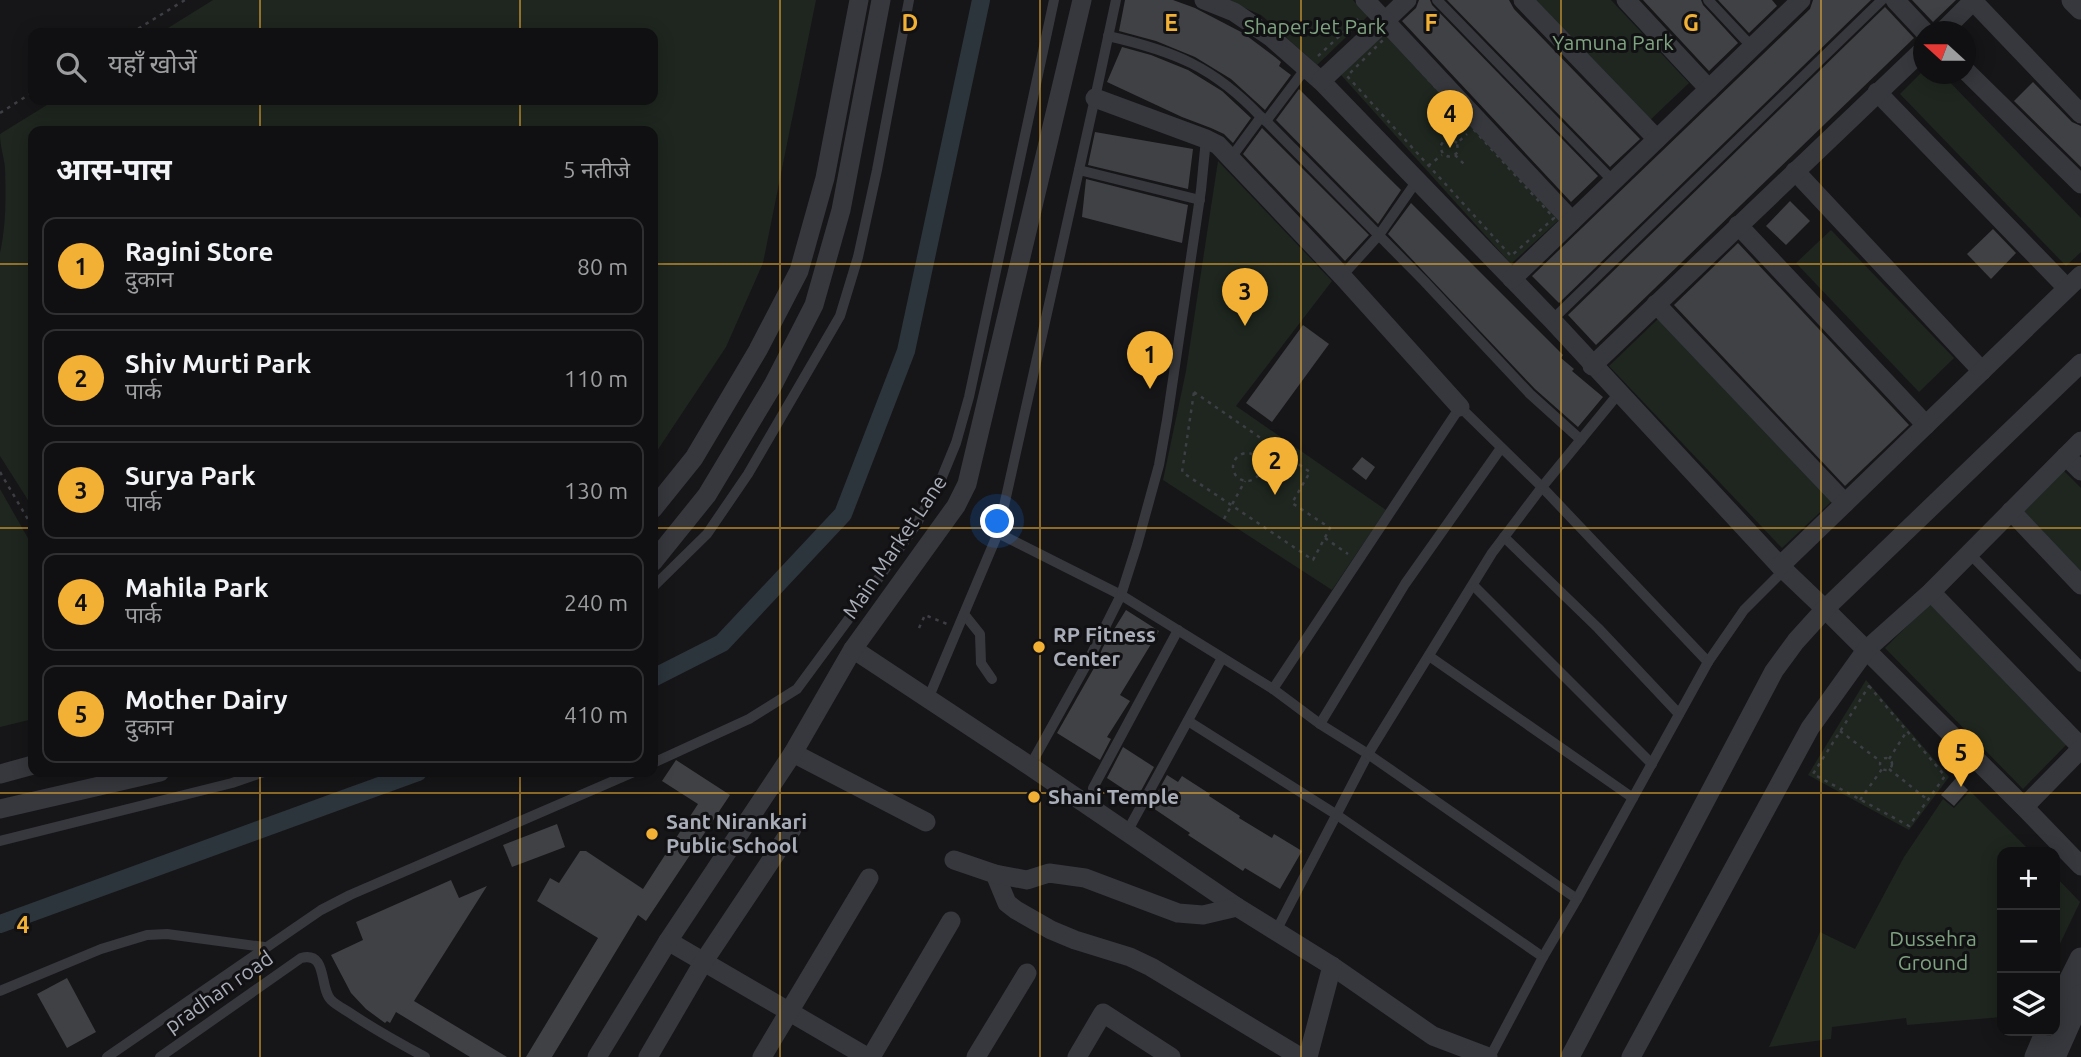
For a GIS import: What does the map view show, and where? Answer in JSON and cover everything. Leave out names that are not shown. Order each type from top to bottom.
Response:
[{"type":"street","points":[[658,503],[694,458],[758,350],[799,271],[825,178],[859,0]]},
{"type":"street","points":[[658,556],[707,495],[773,385],[814,305],[841,210],[881,0]]},
{"type":"street","name":"Main Market Lane","points":[[597,1057],[668,941],[793,753],[853,649],[956,506],[967,484],[1082,0]]},
{"type":"street","points":[[1204,0],[1234,12],[1272,38],[1424,172],[1512,279],[1780,566],[2081,866]]},
{"type":"street","points":[[1321,81],[1351,43],[1385,21],[1407,0]]},
{"type":"street","points":[[1524,0],[1657,139]]},
{"type":"street","points":[[1626,0],[1709,89]]},
{"type":"street","points":[[1895,0],[1915,21]]},
{"type":"street","points":[[1953,21],[1973,0],[2081,114]]},
{"type":"street","points":[[2073,0],[2081,8]]},
{"type":"street","points":[[1512,279],[1795,2]]},
{"type":"street","points":[[1363,8],[1385,21],[1572,221]]},
{"type":"street","points":[[1592,366],[1913,58]]},
{"type":"street","points":[[1976,82],[2081,184]]},
{"type":"street","points":[[1780,566],[2074,281],[1877,92]]},
{"type":"street","points":[[1096,98],[1217,145],[1342,276],[1460,407]]},
{"type":"street","points":[[1795,171],[1982,371]]},
{"type":"street","points":[[1738,225],[1926,425]]},
{"type":"street","points":[[1656,304],[1845,503]]},
{"type":"street","points":[[1570,1057],[1774,671],[1825,609],[2081,363]]},
{"type":"street","points":[[1631,1057],[1810,728],[1866,650],[1931,592],[2081,441]]},
{"type":"street","points":[[2066,456],[2081,471]]},
{"type":"street","points":[[2011,511],[2081,585]]},
{"type":"street","points":[[1931,592],[2081,748],[2024,807]]},
{"type":"street","points":[[853,649],[1237,907],[1332,966],[1433,1036],[1489,1057]]},
{"type":"street","points":[[793,753],[926,822]]},
{"type":"street","points":[[0,774],[28,766]]},
{"type":"street","points":[[0,809],[138,777]]},
{"type":"street","points":[[648,1057],[704,961],[792,829]]},
{"type":"street","points":[[954,860],[995,874],[1027,880],[1049,873],[1085,878],[1178,913],[1203,915],[1237,907]]},
{"type":"street","points":[[995,874],[1007,903],[1016,910],[1075,940],[1130,957],[1151,967],[1300,1057]]},
{"type":"street","points":[[762,1057],[869,877]]},
{"type":"street","points":[[668,941],[869,1057],[951,921]]},
{"type":"street","points":[[2060,1001],[2081,959]]},
{"type":"street","points":[[1308,1057],[1332,966]]},
{"type":"street","points":[[976,1057],[1027,973]]},
{"type":"street","points":[[2054,1057],[2081,996]]},
{"type":"street","points":[[1077,1057],[1103,1013],[1171,1057]]},
{"type":"street","points":[[2036,1057],[2045,1036]]},
{"type":"lane","points":[[658,582],[707,534],[748,474],[840,316],[858,257],[880,157],[909,0]]},
{"type":"lane","points":[[658,762],[749,719],[797,689],[909,535],[942,477],[956,443],[968,397],[1054,0]]},
{"type":"lane","points":[[928,699],[998,533],[1116,0]]},
{"type":"lane","points":[[1437,0],[1613,181]]},
{"type":"lane","points":[[1708,0],[1752,47]]},
{"type":"lane","points":[[1552,320],[1882,0]]},
{"type":"lane","points":[[1108,36],[1149,45],[1220,78],[1379,235],[1530,394],[1581,440]]},
{"type":"lane","points":[[1230,160],[1306,68]]},
{"type":"lane","points":[[1030,766],[1121,595],[1159,465],[1200,200],[1206,139]]},
{"type":"lane","points":[[1079,170],[1200,200]]},
{"type":"lane","points":[[1342,276],[1379,235],[1424,172]]},
{"type":"lane","points":[[1276,931],[1368,754],[1472,585],[1504,537],[1619,393]]},
{"type":"lane","points":[[1273,689],[1460,407],[1542,488],[1708,662]]},
{"type":"lane","points":[[1320,724],[1405,584],[1501,448]]},
{"type":"lane","points":[[998,533],[1121,595],[1273,689],[1577,899]]},
{"type":"lane","points":[[1504,537],[1598,628],[1679,714]]},
{"type":"lane","points":[[1969,553],[2081,667]]},
{"type":"lane","points":[[1489,1057],[1542,957],[1708,662],[1744,610],[1780,574],[1780,566]]},
{"type":"lane","points":[[1472,585],[1652,764]]},
{"type":"lane","points":[[964,614],[980,634],[981,663],[992,678]]},
{"type":"lane","points":[[1093,788],[1178,630]]},
{"type":"lane","points":[[1429,656],[1633,798]]},
{"type":"lane","points":[[1127,832],[1222,658]]},
{"type":"lane","points":[[1188,721],[1337,816],[1542,957]]},
{"type":"lane","points":[[0,841],[249,777]]},
{"type":"lane","points":[[107,1057],[321,910],[622,777]]},
{"type":"lane","points":[[0,991],[101,949],[147,935],[167,934],[264,947]]},
{"type":"lane","name":"pradhan road","points":[[160,1057],[306,956],[319,963],[329,999],[425,1057]]},
{"type":"path","points":[[139,28],[185,0]]},
{"type":"path","points":[[1351,43],[1363,8]]},
{"type":"path","points":[[1388,35],[1554,218],[1511,256],[1424,172],[1347,76],[1388,35]]},
{"type":"path","points":[[0,113],[28,95]]},
{"type":"path","points":[[1443,154],[1441,144],[1444,140],[1451,139],[1457,143],[1455,155]]},
{"type":"path","points":[[1424,172],[1443,154]]},
{"type":"path","points":[[1443,154],[1450,157],[1455,155]]},
{"type":"path","points":[[1455,155],[1464,164]]},
{"type":"path","points":[[1194,392],[1310,472],[1292,502],[1330,528],[1325,538],[1313,560],[1182,471],[1194,392]]},
{"type":"path","points":[[1255,455],[1264,441]]},
{"type":"path","points":[[1243,453],[1255,455],[1261,463],[1260,472],[1254,480],[1245,481],[1234,471],[1234,461],[1243,453]]},
{"type":"path","points":[[0,472],[28,520]]},
{"type":"path","points":[[1224,519],[1245,481]]},
{"type":"path","points":[[1325,538],[1353,558]]},
{"type":"path","points":[[919,628],[925,615],[958,628]]},
{"type":"path","points":[[1869,686],[1907,731],[1945,775],[1909,826],[1814,774],[1869,686]]},
{"type":"path","points":[[1840,731],[1880,761],[1882,769],[1860,800]]},
{"type":"path","points":[[1889,769],[1889,759],[1907,731]]},
{"type":"path","points":[[1880,761],[1889,759]]},
{"type":"path","points":[[1882,769],[1889,769],[1928,800]]},
{"type":"green space","points":[[213,0],[816,0],[763,263],[726,347],[658,449],[658,126],[28,126],[28,500],[0,456],[0,253],[4,222],[5,168],[0,134],[47,105],[658,105],[658,28],[168,28]]},
{"type":"green space","name":"ShaperJet Park","points":[[1226,0],[1353,0],[1368,16],[1317,65],[1261,15]]},
{"type":"green space","name":"Yamuna Park","points":[[1533,0],[1611,0],[1689,83],[1649,121]]},
{"type":"green space","points":[[1386,29],[1560,219],[1511,264],[1341,75]]},
{"type":"green space","points":[[1913,81],[1913,84],[1952,84],[2081,218],[2081,252],[2066,266],[1900,94]]},
{"type":"green space","points":[[1218,161],[1332,281],[1236,406],[1386,510],[1332,590],[1163,480],[1186,371]]},
{"type":"green space","points":[[1831,230],[1954,358],[1919,392],[1796,263]]},
{"type":"green space","points":[[1659,318],[1832,501],[1782,548],[1609,366]]},
{"type":"green space","points":[[2062,469],[2081,488],[2081,576],[2021,511]]},
{"type":"green space","points":[[0,489],[28,538],[28,720],[0,727]]},
{"type":"green space","points":[[1932,601],[2068,743],[2023,789],[1885,648]]},
{"type":"green space","points":[[1866,680],[1949,777],[1909,830],[1808,775]]},
{"type":"green space","name":"Dussehra Ground","points":[[1970,791],[2026,847],[1997,847],[1997,1017],[1907,1025],[1906,1018],[1832,1027],[1831,1039],[1769,1047],[1820,932],[1855,949],[1904,857],[1943,799],[1954,808]]},
{"type":"green space","points":[[2060,881],[2080,902],[2060,944]]},
{"type":"building","points":[[1125,0],[1173,0],[1195,8],[1243,33],[1281,62],[1279,66],[1291,75],[1265,110],[1231,79],[1195,57],[1156,41],[1119,31]]},
{"type":"building","points":[[1419,0],[1430,0],[1598,176],[1571,202],[1402,21],[1416,8]]},
{"type":"building","points":[[1447,0],[1509,0],[1514,9],[1640,139],[1610,167]]},
{"type":"building","points":[[1643,0],[1701,0],[1738,43],[1709,71]]},
{"type":"building","points":[[1718,0],[1772,0],[1777,6],[1749,33]]},
{"type":"building","points":[[1813,0],[1871,0],[1559,303],[1532,276],[1810,9]]},
{"type":"building","points":[[1912,0],[1956,0],[1934,21]]},
{"type":"building","points":[[1885,7],[1913,37],[1596,345],[1568,315]]},
{"type":"building","points":[[1122,47],[1188,70],[1222,91],[1251,118],[1233,143],[1224,134],[1107,82]]},
{"type":"building","points":[[2033,82],[2072,122],[2081,126],[2081,167],[2014,101]]},
{"type":"building","points":[[1299,89],[1401,190],[1378,224],[1276,120]]},
{"type":"building","points":[[1262,128],[1369,235],[1345,261],[1243,154]]},
{"type":"building","points":[[1095,132],[1193,149],[1188,189],[1088,165]]},
{"type":"building","points":[[1086,179],[1188,205],[1182,243],[1082,217]]},
{"type":"building","points":[[1790,201],[1810,221],[1786,245],[1766,226]]},
{"type":"building","points":[[1411,203],[1563,355],[1561,358],[1574,369],[1572,371],[1603,397],[1578,427],[1535,389],[1388,234]]},
{"type":"building","points":[[1993,229],[2016,253],[1991,279],[1967,254]]},
{"type":"building","points":[[1738,243],[1909,425],[1845,486],[1674,305]]},
{"type":"building","points":[[1303,325],[1329,344],[1272,422],[1246,403]]},
{"type":"building","points":[[1362,457],[1375,467],[1366,480],[1352,469]]},
{"type":"building","points":[[1126,610],[1159,631],[1120,695],[1130,701],[1107,737],[1111,739],[1100,760],[1057,733]]},
{"type":"building","points":[[1123,747],[1154,767],[1137,798],[1107,778]]},
{"type":"building","points":[[676,760],[730,795],[646,921],[638,915],[552,1057],[526,1057],[598,938],[537,901],[550,878],[559,883],[580,851],[586,851],[643,889],[698,804],[662,781]]},
{"type":"building","points":[[1167,775],[1178,782],[1182,776],[1240,816],[1239,818],[1272,838],[1274,834],[1302,851],[1280,889],[1245,868],[1243,871],[1150,806]]},
{"type":"building","points":[[1956,778],[1968,790],[1954,806],[1941,795]]},
{"type":"building","points":[[557,824],[565,847],[512,867],[503,845]]},
{"type":"building","points":[[451,880],[459,898],[487,886],[414,1001],[507,1057],[470,1057],[396,1012],[390,1023],[385,1023],[351,993],[331,955],[363,940],[356,922]]},
{"type":"building","points":[[67,978],[96,1032],[67,1048],[37,994]]},
{"type":"waterway","points":[[658,675],[722,643],[843,514],[906,351],[981,0]]},
{"type":"waterway","points":[[0,924],[404,777]]},
{"type":"place","name":"Mahila Park","points":[[1450,148]]},
{"type":"place","name":"Surya Park","points":[[1245,326]]},
{"type":"place","name":"Ragini Store","points":[[1150,389]]},
{"type":"place","name":"Shiv Murti Park","points":[[1275,495]]},
{"type":"place","name":"RP Fitness Center","points":[[1039,647]]},
{"type":"place","name":"Mother Dairy","points":[[1961,787]]},
{"type":"place","name":"Shani Temple","points":[[1034,797]]},
{"type":"place","name":"Sant Nirankari Public School","points":[[652,834]]}]
